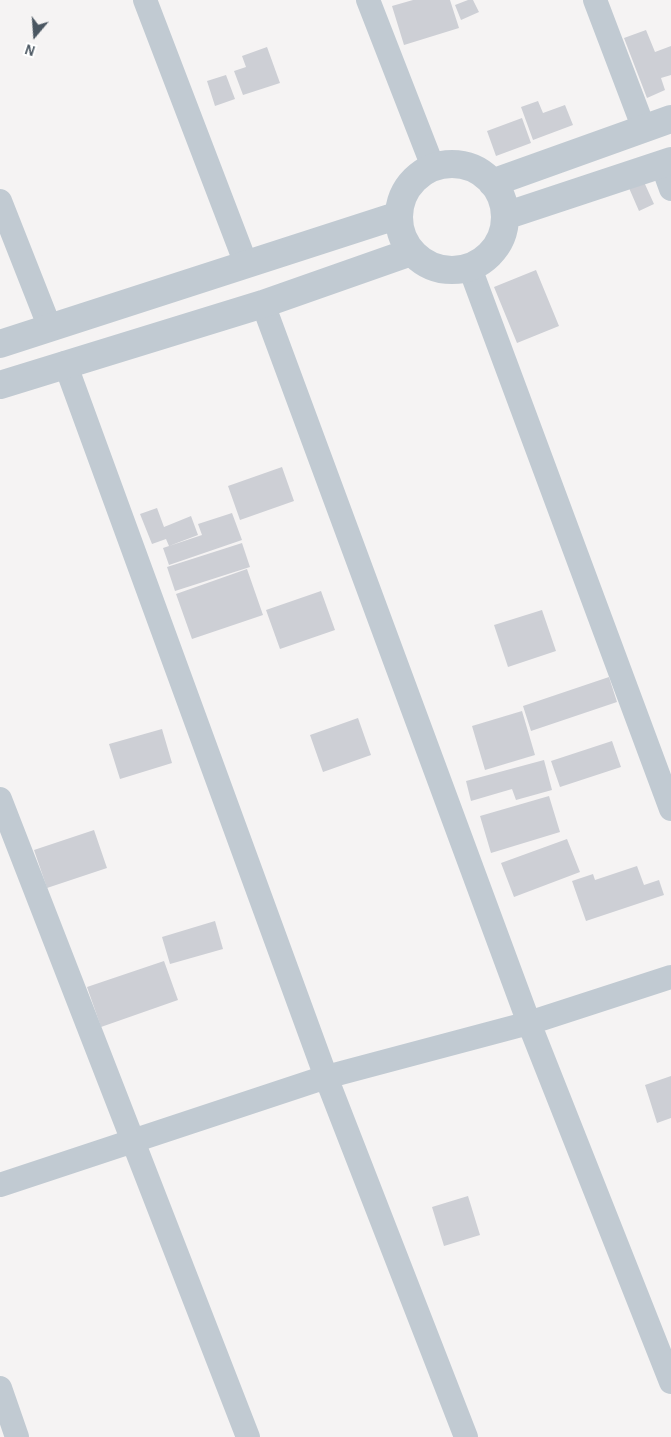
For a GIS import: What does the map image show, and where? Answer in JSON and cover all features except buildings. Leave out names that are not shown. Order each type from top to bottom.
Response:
[{"type":"street","points":[[144,0],[246,264]]},
{"type":"street","points":[[368,0],[433,167]]},
{"type":"street","points":[[595,0],[644,129]]},
{"type":"street","points":[[492,183],[671,119]]},
{"type":"street","points":[[505,216],[666,162],[671,189]]},
{"type":"street","points":[[452,164],[470,167],[486,176],[492,183],[498,191],[505,208],[505,227],[498,244],[486,258],[470,268],[452,271],[434,268],[417,258],[405,244],[399,227],[399,208],[405,191],[417,176],[433,167],[452,164]]},
{"type":"street","points":[[0,201],[50,328]]},
{"type":"street","points":[[0,344],[399,215]]},
{"type":"street","points":[[0,385],[263,304],[412,252]]},
{"type":"street","points":[[470,268],[671,809]]},
{"type":"street","points":[[263,304],[529,1023],[671,1382]]},
{"type":"street","points":[[65,364],[326,1077],[466,1437]]},
{"type":"street","points":[[0,799],[248,1437]]},
{"type":"street","points":[[0,1185],[326,1077],[529,1023],[671,977]]},
{"type":"street","points":[[0,1388],[17,1437]]}]
